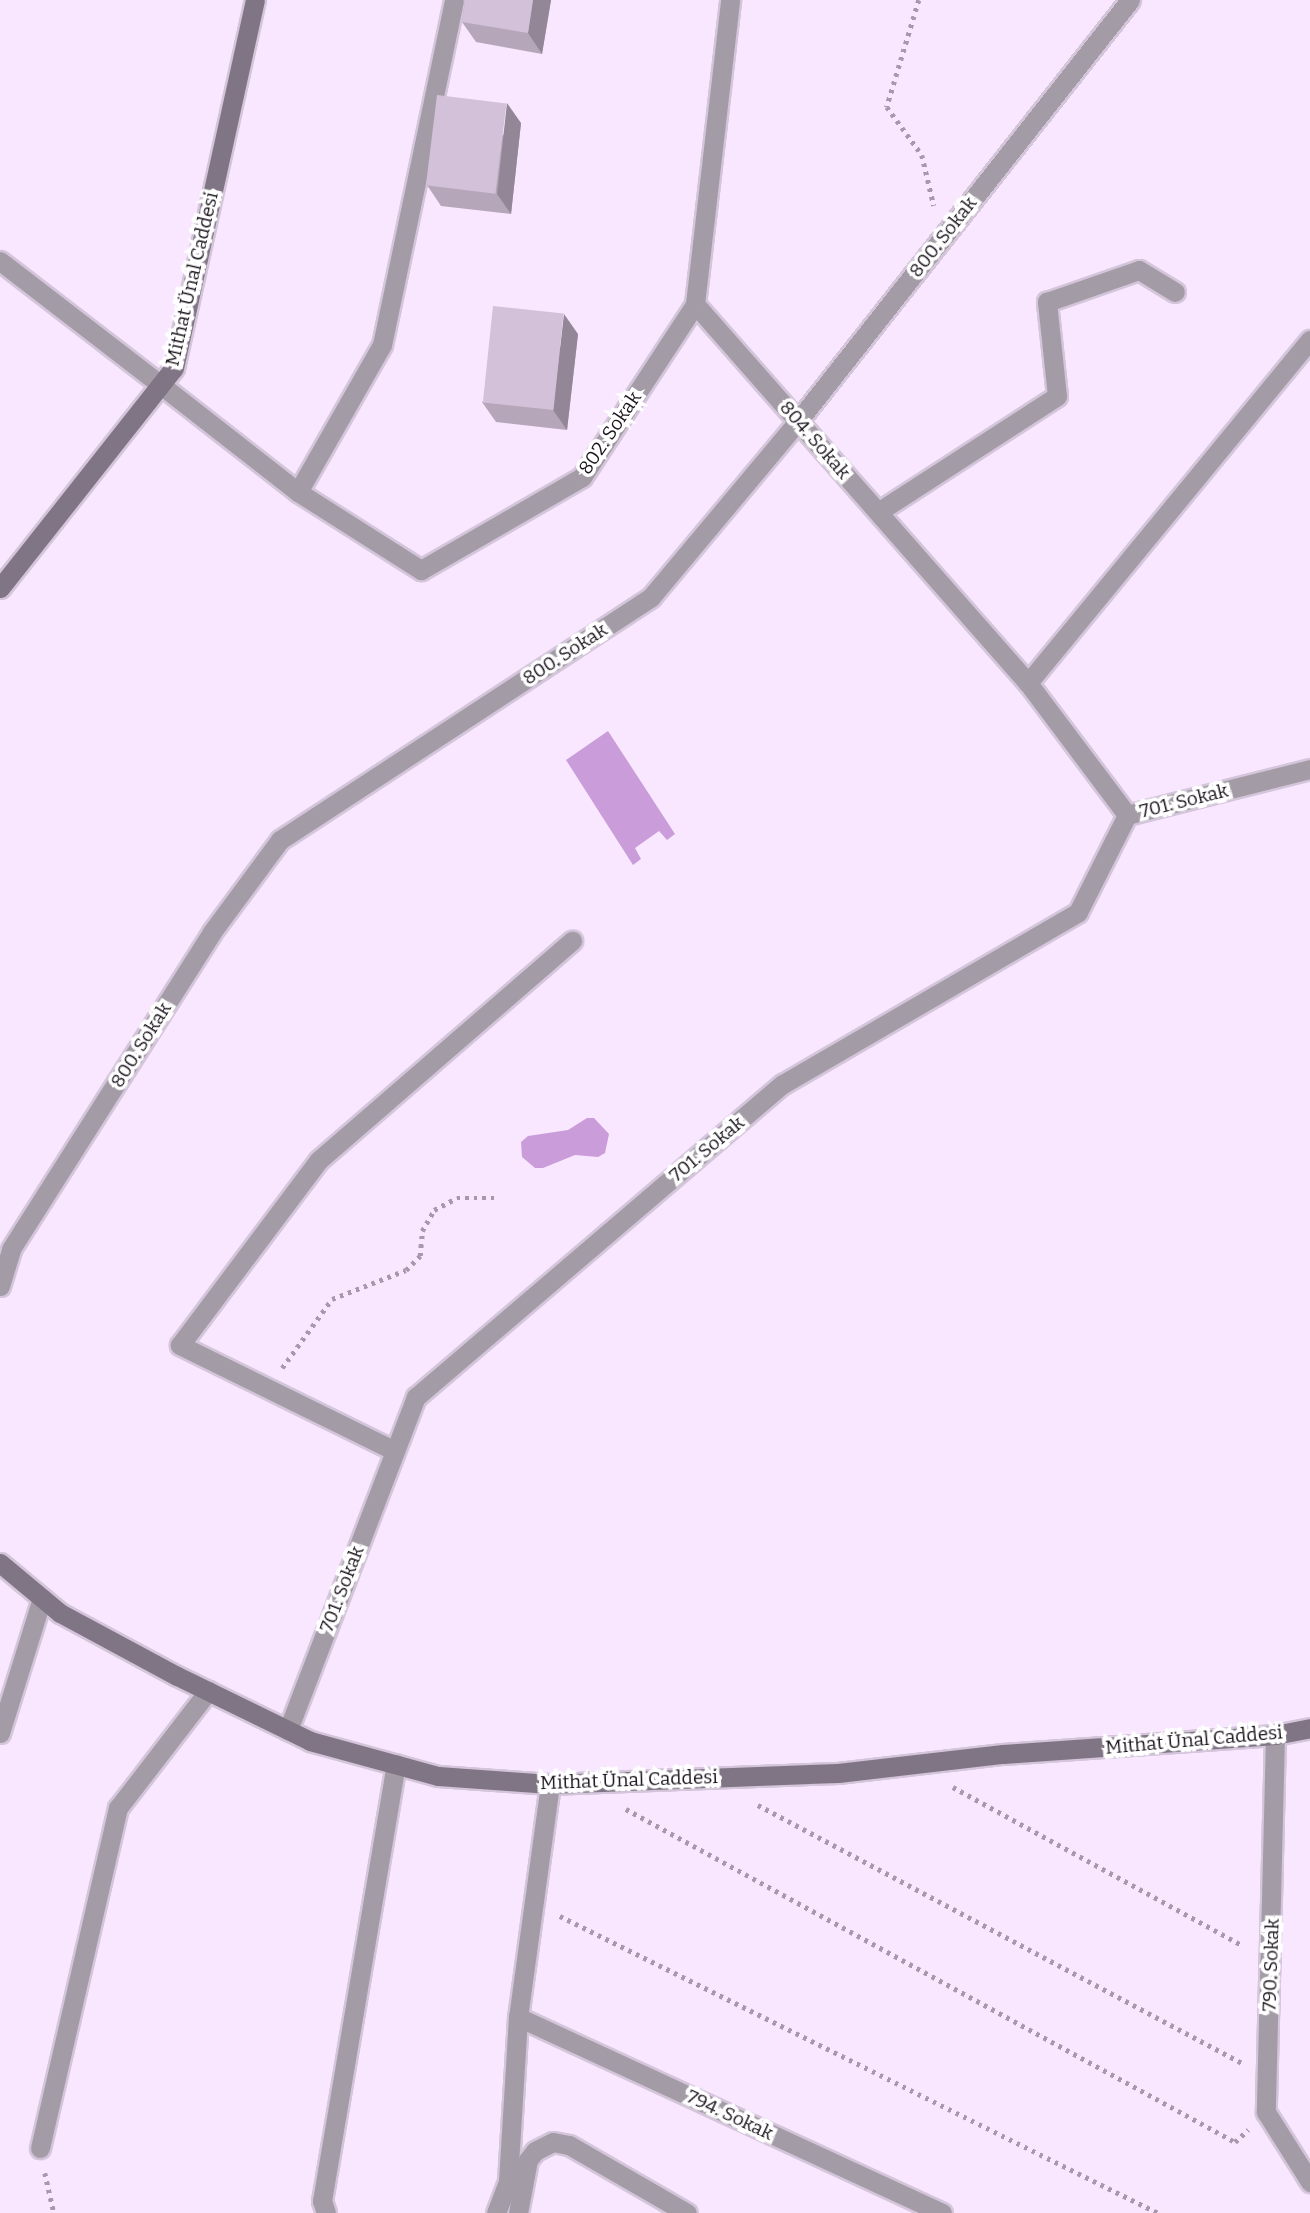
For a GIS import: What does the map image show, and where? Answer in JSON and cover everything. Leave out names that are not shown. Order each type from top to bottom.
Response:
[{"type":"main road","name":"Mithat Ünal Caddesi","points":[[0,588],[174,368],[255,0]]},
{"type":"main road","name":"Mithat Ünal Caddesi","points":[[0,1563],[60,1612],[208,1691],[310,1741],[438,1776],[550,1784],[838,1773],[1003,1754],[1275,1735],[1310,1728]]},
{"type":"street","points":[[0,261],[298,492],[382,345],[454,0]]},
{"type":"street","points":[[695,304],[730,0]]},
{"type":"street","name":"800. Sokak","points":[[0,1286],[11,1249],[212,932],[281,840],[652,597],[798,421],[1130,0]]},
{"type":"street","points":[[878,512],[1057,396],[1048,302],[1139,270],[1175,292]]},
{"type":"street","name":"802. Sokak","points":[[298,492],[421,570],[583,477],[695,304]]},
{"type":"street","name":"804. Sokak","points":[[695,304],[1028,683],[1127,815]]},
{"type":"street","points":[[1028,683],[1310,340]]},
{"type":"street","name":"701. Sokak","points":[[288,1730],[416,1397],[783,1084],[1078,912],[1127,815],[1310,769]]},
{"type":"street","points":[[395,1451],[180,1345],[319,1160],[572,941]]},
{"type":"street","points":[[0,1733],[42,1598]]},
{"type":"street","points":[[40,2148],[118,1808],[208,1691]]},
{"type":"street","name":"790. Sokak","points":[[1266,2112],[1275,1735]]},
{"type":"street","points":[[326,2213],[322,2201],[396,1764]]},
{"type":"street","points":[[496,2213],[508,2181],[518,2017],[550,1784]]},
{"type":"street","name":"794. Sokak","points":[[518,2017],[942,2213]]},
{"type":"street","points":[[1266,2112],[1310,2182]]},
{"type":"street","points":[[519,2213],[528,2160],[535,2151],[553,2143],[569,2145],[687,2213]]},
{"type":"path","points":[[919,0],[887,107],[922,155],[942,238]]},
{"type":"path","points":[[268,1388],[332,1299],[406,1270],[420,1256],[422,1231],[434,1210],[457,1198],[494,1198]]},
{"type":"path","points":[[912,1765],[1271,1962]]},
{"type":"path","points":[[578,1783],[1234,2142],[1266,2112]]},
{"type":"path","points":[[757,1804],[1267,2076]]},
{"type":"path","points":[[534,1903],[1158,2213]]},
{"type":"path","points":[[40,2148],[54,2213]]},
{"type":"shaded area","points":[[608,731],[675,834],[667,840],[659,831],[635,848],[641,859],[633,865],[566,760]]},
{"type":"shaded area","points":[[587,1118],[594,1118],[609,1134],[605,1153],[598,1157],[575,1155],[543,1168],[535,1168],[522,1157],[521,1142],[528,1136],[568,1130]]},
{"type":"building","points":[[465,0],[533,0],[528,33],[462,22]]},
{"type":"building","points":[[437,95],[506,104],[495,194],[426,185]]},
{"type":"building","points":[[493,306],[564,313],[553,410],[483,402]]}]
